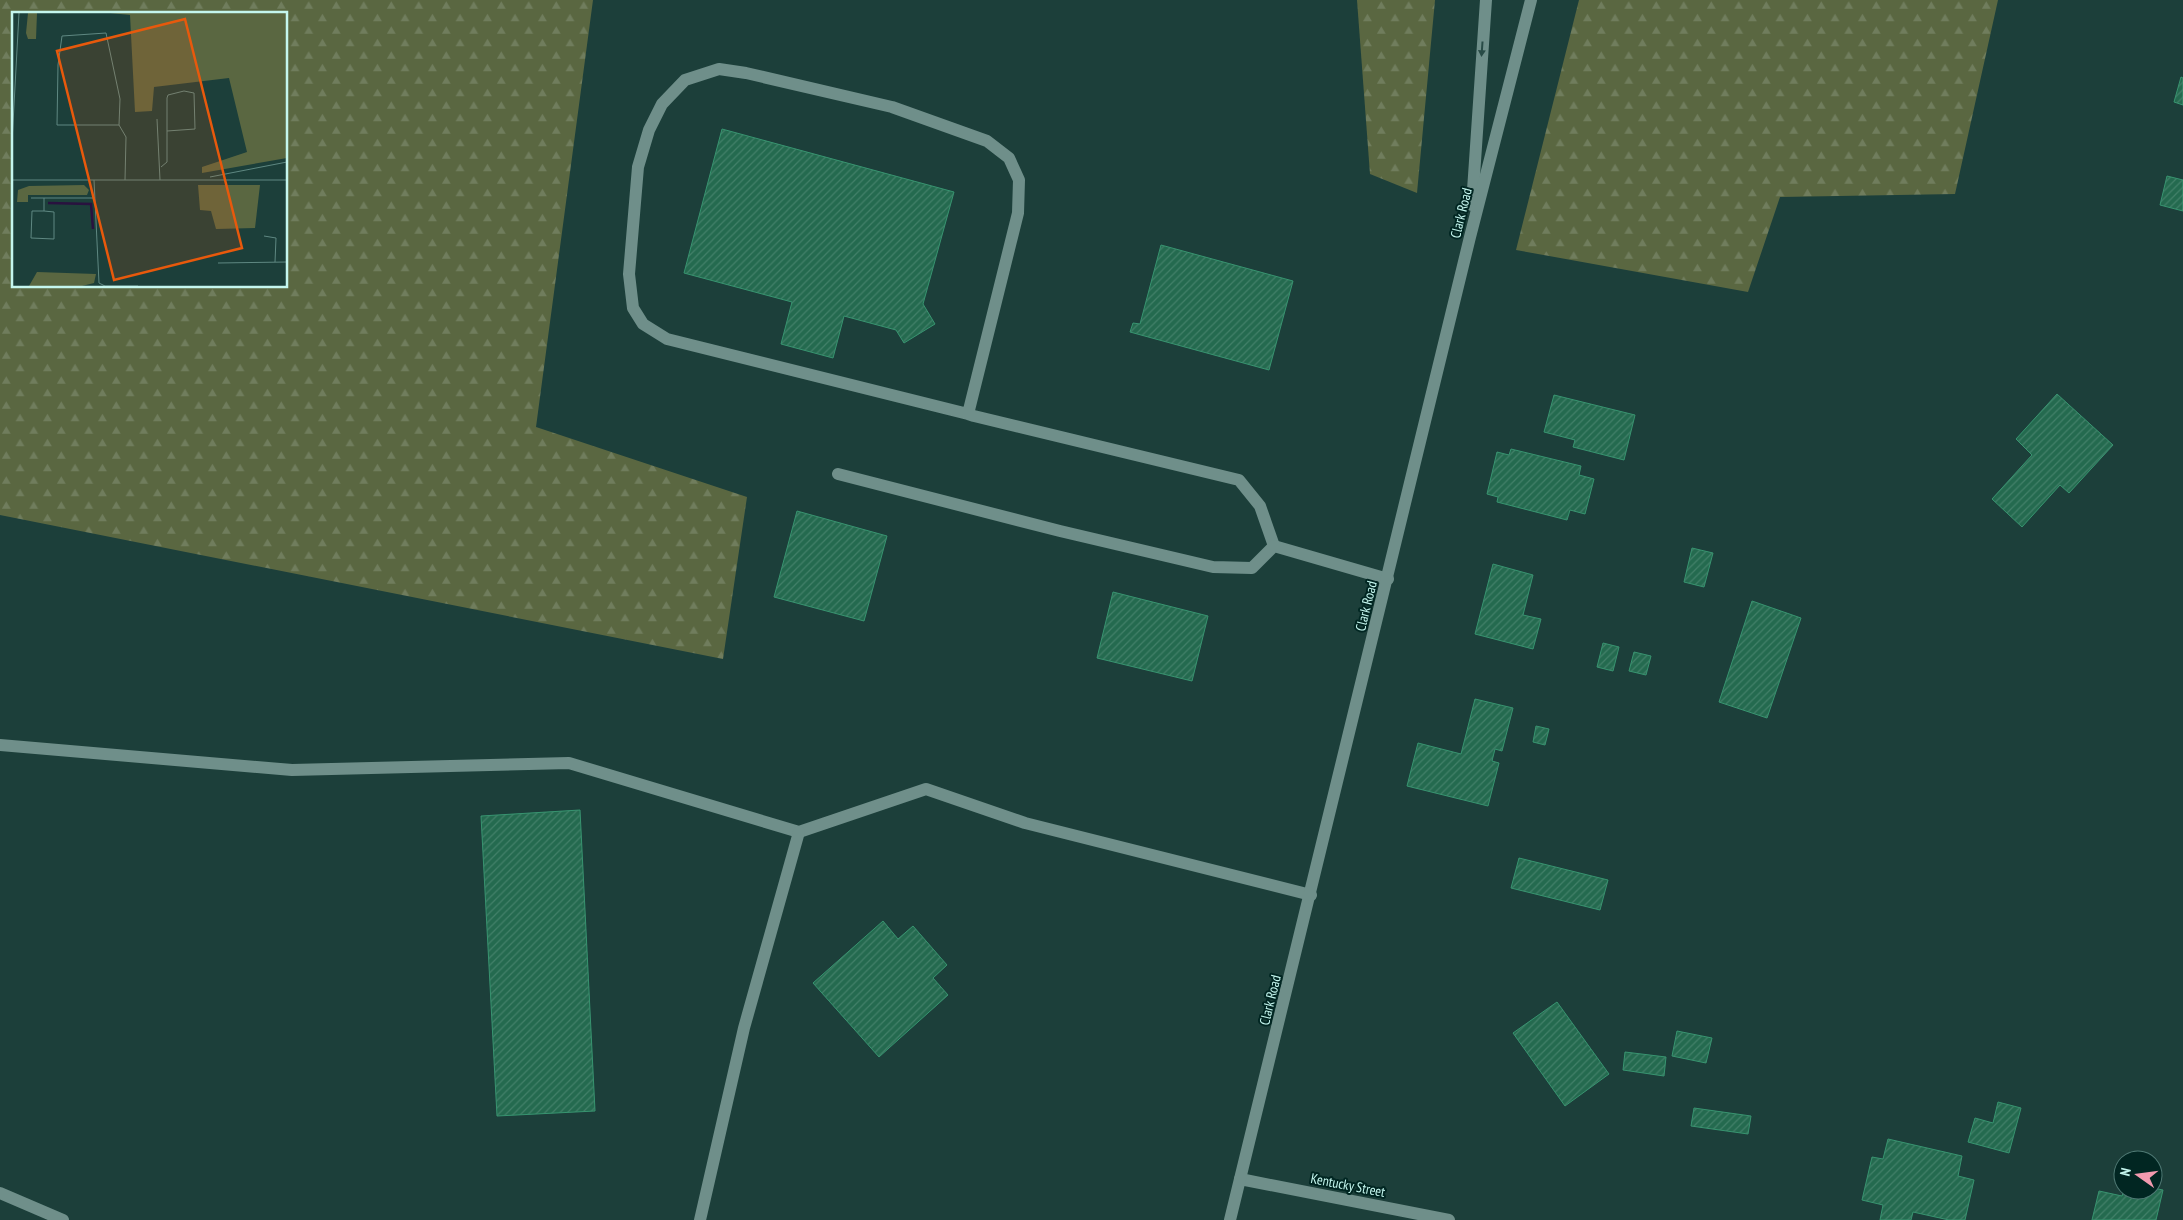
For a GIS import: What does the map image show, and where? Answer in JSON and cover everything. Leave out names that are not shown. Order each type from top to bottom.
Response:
[{"type":"street","points":[[1470,237],[1486,0]]},
{"type":"street","name":"Clark Road","points":[[1230,1220],[1311,895],[1470,237],[1531,0]]},
{"type":"street","points":[[968,414],[1018,212],[1020,180],[1009,158],[987,141],[892,107],[746,73],[719,69],[685,80],[662,104],[650,130],[638,168],[629,274],[632,308],[643,324],[667,339],[968,414],[1239,480],[1260,506],[1274,546]]},
{"type":"street","points":[[838,474],[1060,531],[1213,567],[1252,568],[1274,546]]},
{"type":"street","points":[[1274,546],[1388,579]]},
{"type":"street","points":[[0,745],[292,770],[569,763],[799,832],[926,789],[1025,823],[1311,895]]},
{"type":"street","points":[[700,1220],[744,1028],[799,832]]},
{"type":"street","name":"Kentucky Street","points":[[1240,1179],[1407,1216],[1449,1220]]},
{"type":"street","points":[[0,1193],[63,1220]]},
{"type":"green space","points":[[0,0],[593,0],[536,427],[747,497],[723,659],[0,515]]},
{"type":"green space","points":[[1357,0],[1435,0],[1417,193],[1370,174]]},
{"type":"green space","points":[[1579,0],[1998,0],[1955,194],[1780,197],[1748,292],[1516,250]]},
{"type":"building","points":[[2181,77],[2183,78],[2183,105],[2174,102]]},
{"type":"building","points":[[722,129],[954,192],[923,304],[935,324],[904,343],[896,330],[844,316],[833,358],[781,344],[792,302],[684,273]]},
{"type":"building","points":[[2167,176],[2183,180],[2183,211],[2160,205]]},
{"type":"building","points":[[1161,245],[1293,281],[1269,370],[1130,332],[1133,323],[1140,324]]},
{"type":"building","points":[[2057,394],[2113,445],[2069,493],[2060,485],[2022,527],[1992,499],[2032,455],[2016,439]]},
{"type":"building","points":[[1554,395],[1635,415],[1624,460],[1573,447],[1575,440],[1544,432]]},
{"type":"building","points":[[1511,449],[1581,466],[1579,475],[1594,479],[1585,514],[1570,510],[1567,520],[1497,502],[1498,497],[1487,494],[1497,452],[1509,455]]},
{"type":"building","points":[[797,511],[887,536],[864,621],[774,597]]},
{"type":"building","points":[[1692,548],[1713,553],[1704,587],[1684,582]]},
{"type":"building","points":[[1493,564],[1533,575],[1523,615],[1541,619],[1533,649],[1475,634]]},
{"type":"building","points":[[1113,592],[1208,616],[1192,681],[1097,658]]},
{"type":"building","points":[[1752,601],[1801,618],[1767,718],[1719,702]]},
{"type":"building","points":[[1603,643],[1619,647],[1613,671],[1597,667]]},
{"type":"building","points":[[1634,652],[1651,656],[1646,675],[1629,671]]},
{"type":"building","points":[[1475,699],[1513,708],[1502,751],[1495,749],[1492,761],[1499,763],[1488,806],[1407,786],[1418,743],[1461,754]]},
{"type":"building","points":[[1536,726],[1549,729],[1545,745],[1533,742]]},
{"type":"building","points":[[580,810],[595,1111],[497,1116],[481,816]]},
{"type":"building","points":[[1519,858],[1608,880],[1600,910],[1511,888]]},
{"type":"building","points":[[883,921],[898,939],[913,926],[947,965],[933,978],[948,995],[879,1057],[813,983]]},
{"type":"building","points":[[1557,1002],[1609,1074],[1565,1106],[1513,1033]]},
{"type":"building","points":[[1677,1031],[1712,1038],[1706,1063],[1672,1056]]},
{"type":"building","points":[[1625,1052],[1666,1057],[1664,1076],[1623,1070]]},
{"type":"building","points":[[1998,1102],[2021,1108],[2009,1153],[1968,1142],[1975,1118],[1993,1123]]},
{"type":"building","points":[[1694,1108],[1751,1116],[1748,1134],[1691,1126]]},
{"type":"building","points":[[1888,1139],[1962,1156],[1958,1176],[1974,1180],[1965,1220],[1949,1220],[1913,1212],[1911,1220],[1880,1220],[1883,1205],[1862,1200],[1872,1157],[1883,1159]]},
{"type":"building","points":[[2099,1191],[2113,1194],[2113,1200],[2161,1200],[2156,1220],[2092,1220]]}]
